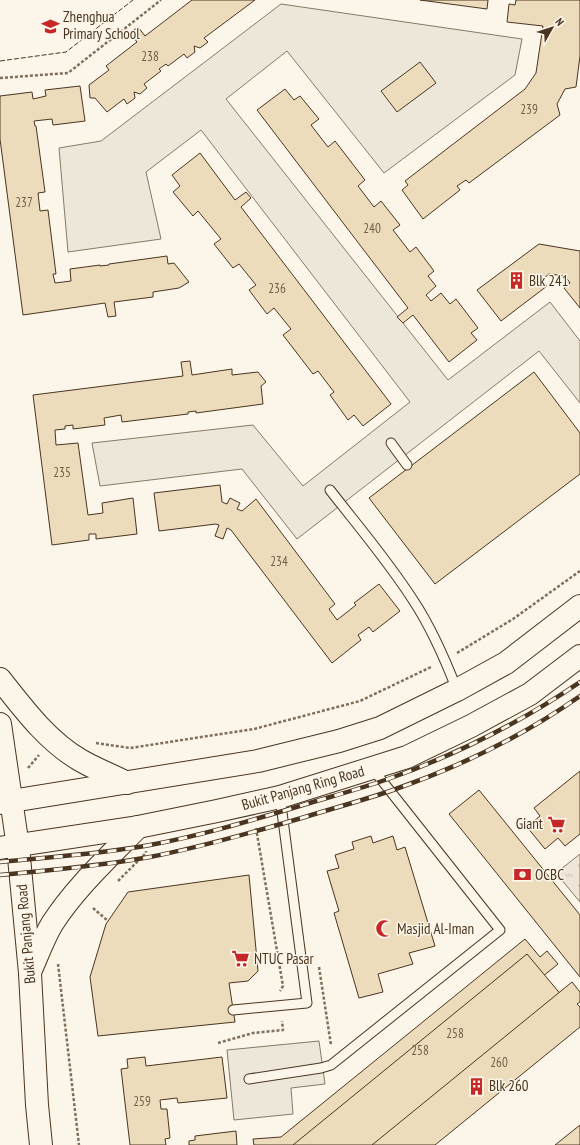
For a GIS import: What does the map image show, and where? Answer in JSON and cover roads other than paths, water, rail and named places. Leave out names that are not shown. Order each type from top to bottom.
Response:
[{"type":"main road","points":[[6,802],[258,761],[339,741],[380,728],[457,690],[506,663],[580,606]]},
{"type":"main road","name":"Bukit Panjang Ring Road","points":[[9,848],[138,827],[280,797],[407,757],[471,726],[530,694],[580,656]]},
{"type":"main road","points":[[0,679],[51,739],[79,760],[127,783]]},
{"type":"main road","name":"Bukit Panjang Road","points":[[0,724],[9,848],[30,973],[37,1105],[41,1145]]},
{"type":"main road","points":[[30,973],[51,926],[69,901],[93,873],[138,827]]},
{"type":"lane","points":[[391,443],[407,465]]},
{"type":"lane","points":[[330,490],[414,601],[445,660],[457,690]]},
{"type":"lane","points":[[249,1079],[321,1068],[331,1065],[500,930],[372,768]]},
{"type":"lane","points":[[233,1010],[307,1003],[280,797]]},
{"type":"railway","points":[[0,862],[113,851],[150,845],[204,833],[365,787],[413,770],[463,748],[535,711],[580,682]]},
{"type":"railway","points":[[0,875],[75,868],[150,857],[247,834],[371,797],[418,781],[466,761],[536,724],[580,696]]},
{"type":"place","name":"Zhenghua Primary School","points":[[50,26]]},
{"type":"place","name":"Blk 241","points":[[516,281]]},
{"type":"place","name":"Giant","points":[[556,824]]},
{"type":"place","name":"OCBC","points":[[522,875]]},
{"type":"place","name":"Masjid Al-Iman","points":[[384,929]]},
{"type":"place","name":"NTUC Pasar","points":[[241,959]]},
{"type":"place","name":"Blk 260","points":[[476,1086]]}]
